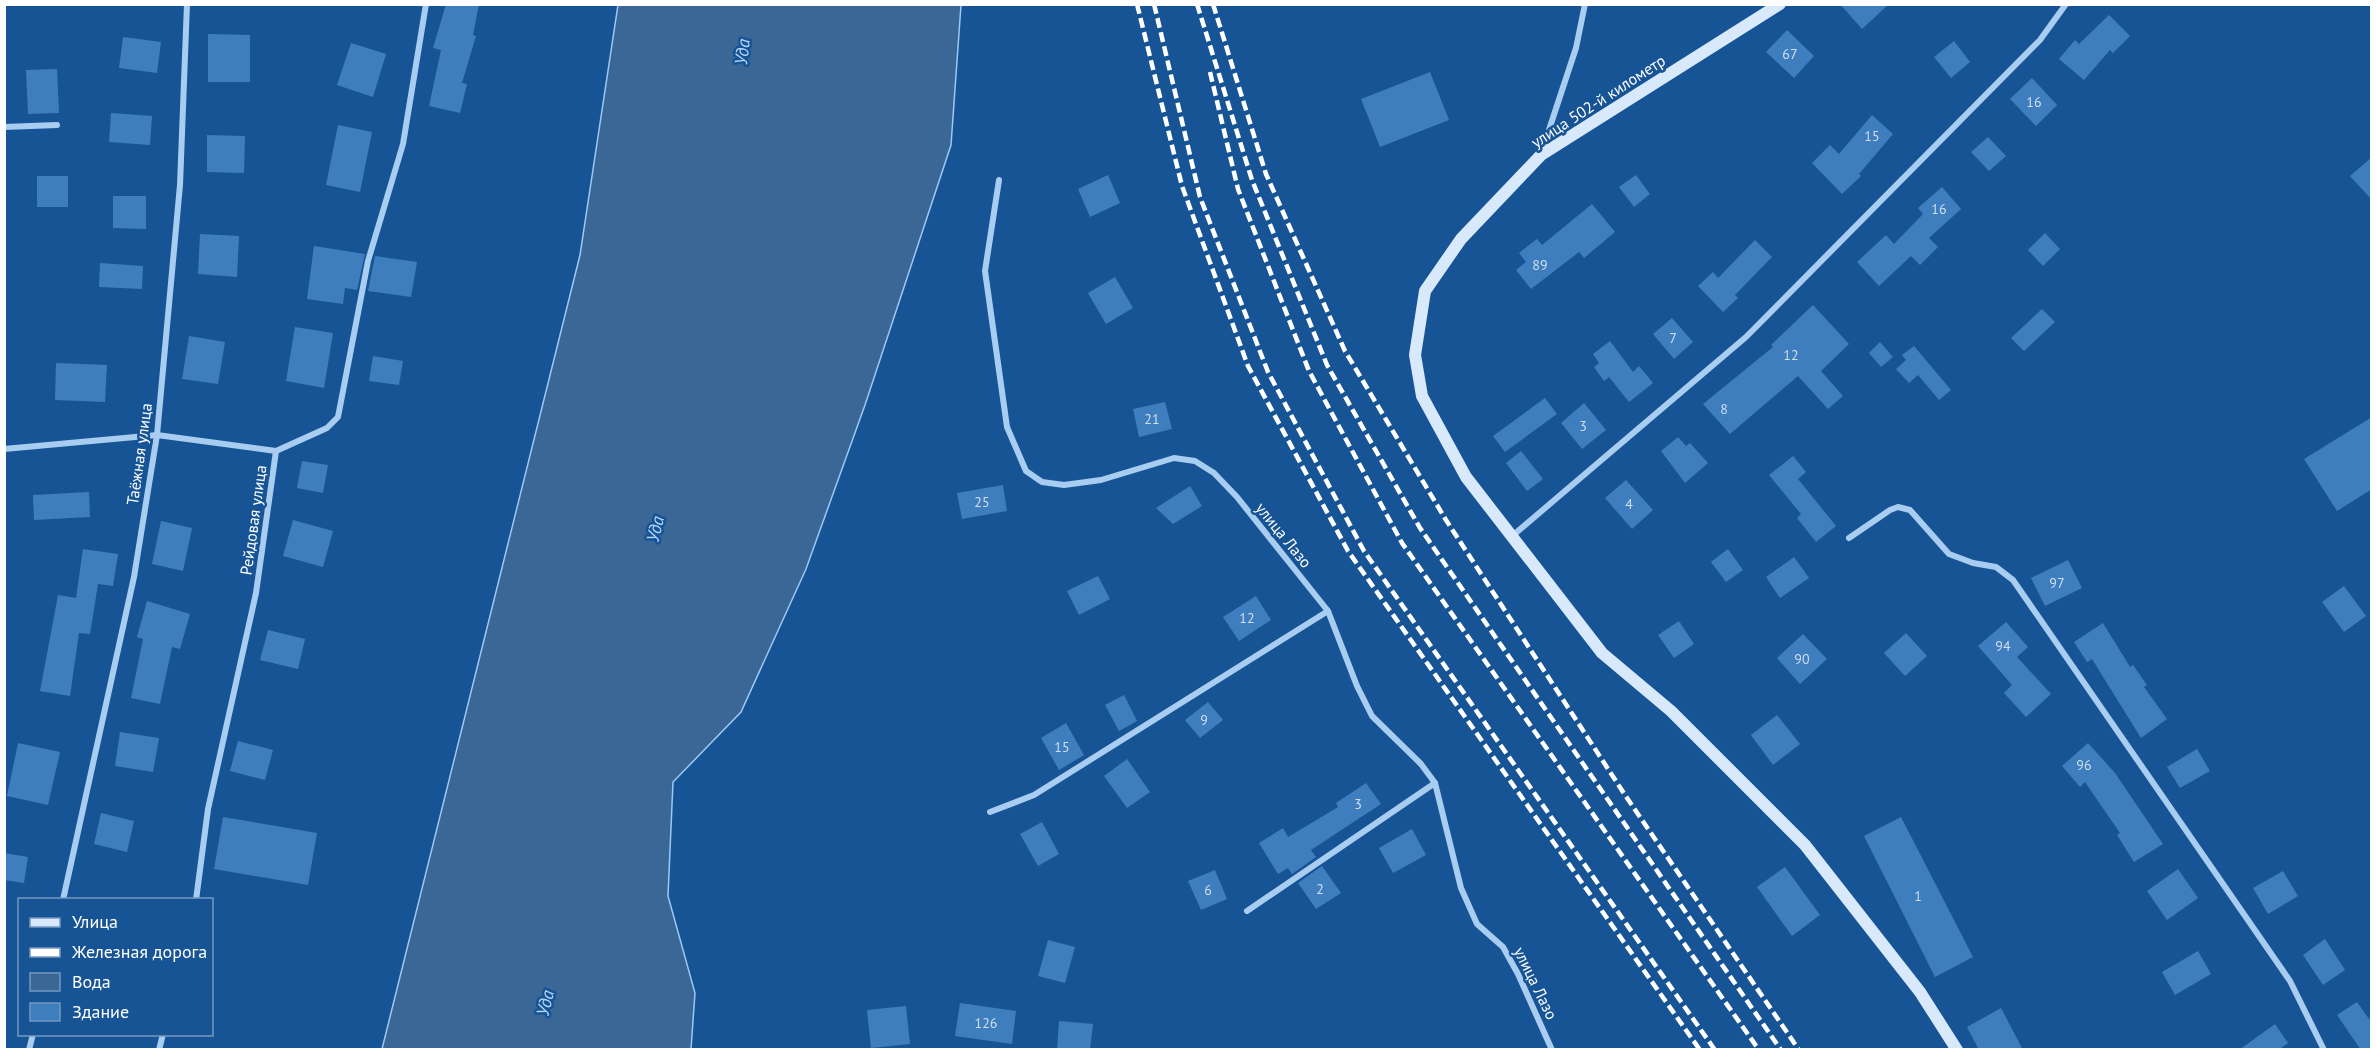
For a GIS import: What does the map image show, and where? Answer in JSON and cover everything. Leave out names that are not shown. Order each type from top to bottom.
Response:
[{"type":"street","name":"Таёжная улица","points":[[63,898],[134,577],[157,435],[180,185],[187,4]]},
{"type":"street","name":"Рейдовая улица","points":[[196,898],[207,809],[256,593],[276,451],[327,428],[338,417],[368,261],[403,144],[426,4]]},
{"type":"street","points":[[1541,155],[1576,48],[1585,4]]},
{"type":"street","name":"улица 502-й километр","points":[[1780,4],[1541,155],[1461,239],[1425,291],[1415,355],[1422,396],[1466,477],[1511,537],[1602,653],[1671,711],[1805,845],[1920,992],[1957,1050]]},
{"type":"street","points":[[1511,537],[1746,337],[2040,40],[2066,4]]},
{"type":"street","points":[[4,127],[57,125]]},
{"type":"street","name":"улица Лазо","points":[[999,180],[985,271],[1007,427],[1026,471],[1042,482],[1064,485],[1101,480],[1174,458],[1195,461],[1214,473],[1237,497],[1328,611],[1357,686],[1372,716],[1421,764],[1435,783],[1461,888],[1477,924],[1503,948],[1518,974],[1552,1050]]},
{"type":"street","points":[[4,449],[157,435],[276,451]]},
{"type":"street","points":[[1849,538],[1890,510],[1898,507],[1910,510],[1949,554],[1973,563],[1996,567],[2013,580],[2290,981],[2324,1050]]},
{"type":"street","points":[[990,812],[1035,795],[1328,611]]},
{"type":"street","points":[[1247,911],[1435,783]]},
{"type":"water","name":"Уда","points":[[618,5],[961,5],[951,145],[865,405],[806,569],[741,712],[673,782],[668,896],[695,993],[691,1049],[382,1049],[580,255]]},
{"type":"building","points":[[446,4],[479,4],[473,35],[476,36],[462,83],[467,84],[460,113],[429,106],[441,50],[433,48]]},
{"type":"building","points":[[1840,4],[1889,4],[1862,29]]},
{"type":"building","points":[[2109,15],[2130,36],[2113,53],[2110,50],[2084,80],[2059,59],[2075,40],[2079,44]]},
{"type":"building","points":[[1787,30],[1814,56],[1794,78],[1766,52]]},
{"type":"building","points":[[208,34],[250,35],[250,82],[208,82]]},
{"type":"building","points":[[123,37],[161,42],[157,73],[119,68]]},
{"type":"building","points":[[1954,41],[1970,62],[1951,78],[1934,57]]},
{"type":"building","points":[[351,43],[386,54],[373,97],[337,85]]},
{"type":"building","points":[[57,69],[59,113],[28,114],[26,70]]},
{"type":"building","points":[[1430,72],[1449,120],[1380,147],[1361,99]]},
{"type":"building","points":[[2032,78],[2057,105],[2036,126],[2010,99]]},
{"type":"building","points":[[111,113],[152,116],[150,145],[109,142]]},
{"type":"building","points":[[1872,115],[1893,134],[1859,174],[1861,176],[1842,194],[1812,163],[1830,145],[1839,154]]},
{"type":"building","points":[[338,125],[372,132],[360,192],[326,185]]},
{"type":"building","points":[[207,135],[245,136],[244,173],[207,172]]},
{"type":"building","points":[[1988,137],[2006,156],[1989,171],[1971,152]]},
{"type":"building","points":[[2372,157],[2372,200],[2350,176]]},
{"type":"building","points":[[1108,175],[1120,203],[1090,217],[1078,189]]},
{"type":"building","points":[[1636,175],[1650,194],[1634,207],[1619,187]]},
{"type":"building","points":[[37,176],[68,176],[68,207],[37,207]]},
{"type":"building","points":[[1942,187],[1961,209],[1929,238],[1938,247],[1920,265],[1911,256],[1879,286],[1857,262],[1886,235],[1894,244],[1923,214],[1918,208]]},
{"type":"building","points":[[113,196],[146,196],[146,229],[113,228]]},
{"type":"building","points":[[1592,204],[1615,232],[1584,258],[1579,252],[1531,289],[1516,270],[1526,262],[1519,253],[1537,239],[1542,245]]},
{"type":"building","points":[[2045,233],[2060,249],[2043,266],[2028,250]]},
{"type":"building","points":[[200,234],[239,236],[237,277],[198,274]]},
{"type":"building","points":[[1755,240],[1772,257],[1735,295],[1738,298],[1723,312],[1698,286],[1713,272],[1718,278]]},
{"type":"building","points":[[314,246],[365,254],[357,290],[345,288],[343,304],[307,299]]},
{"type":"building","points":[[375,256],[417,262],[411,297],[368,291]]},
{"type":"building","points":[[100,263],[143,266],[142,289],[99,287]]},
{"type":"building","points":[[1115,277],[1133,308],[1106,324],[1088,293]]},
{"type":"building","points":[[1813,305],[1849,344],[1821,371],[1843,396],[1828,409],[1798,376],[1730,434],[1703,404],[1773,347],[1771,345]]},
{"type":"building","points":[[2042,309],[2055,322],[2024,351],[2011,338]]},
{"type":"building","points":[[1672,318],[1693,342],[1674,359],[1653,334]]},
{"type":"building","points":[[295,327],[333,333],[324,388],[286,381]]},
{"type":"building","points":[[189,336],[225,342],[218,384],[182,379]]},
{"type":"building","points":[[1610,341],[1633,372],[1639,366],[1653,383],[1629,402],[1609,377],[1604,381],[1594,367],[1599,363],[1593,354]]},
{"type":"building","points":[[1880,342],[1893,357],[1881,367],[1869,353]]},
{"type":"building","points":[[1914,346],[1951,390],[1939,400],[1918,375],[1909,383],[1896,369],[1906,360],[1902,355]]},
{"type":"building","points":[[373,356],[403,361],[399,385],[369,381]]},
{"type":"building","points":[[56,363],[107,365],[105,402],[55,400]]},
{"type":"building","points":[[1545,398],[1557,414],[1505,452],[1493,436]]},
{"type":"building","points":[[1165,402],[1172,429],[1139,437],[1133,409]]},
{"type":"building","points":[[1584,403],[1606,430],[1582,449],[1561,423]]},
{"type":"building","points":[[2372,417],[2372,489],[2337,511],[2304,459]]},
{"type":"building","points":[[1678,437],[1686,446],[1690,443],[1708,463],[1685,483],[1661,451]]},
{"type":"building","points":[[1521,451],[1543,479],[1527,491],[1506,463]]},
{"type":"building","points":[[1793,456],[1806,472],[1798,479],[1836,526],[1816,542],[1797,518],[1801,514],[1769,475]]},
{"type":"building","points":[[302,461],[328,465],[323,493],[297,488]]},
{"type":"building","points":[[1626,480],[1653,510],[1632,529],[1605,498]]},
{"type":"building","points":[[1003,485],[1007,511],[962,519],[957,493]]},
{"type":"building","points":[[1190,486],[1202,506],[1173,524],[1156,508]]},
{"type":"building","points":[[89,492],[90,517],[34,520],[33,495]]},
{"type":"building","points":[[293,520],[333,531],[323,567],[283,556]]},
{"type":"building","points":[[161,521],[192,528],[183,571],[152,564]]},
{"type":"building","points":[[83,549],[118,554],[113,586],[98,584],[90,634],[79,633],[70,696],[40,691],[58,595],[76,598]]},
{"type":"building","points":[[1728,549],[1743,570],[1726,582],[1711,562]]},
{"type":"building","points":[[1794,557],[1809,578],[1780,598],[1766,577]]},
{"type":"building","points":[[2068,560],[2082,588],[2045,606],[2031,578]]},
{"type":"building","points":[[1098,576],[1110,599],[1079,615],[1067,591]]},
{"type":"building","points":[[2344,586],[2366,616],[2344,632],[2322,602]]},
{"type":"building","points":[[1256,596],[1271,620],[1239,641],[1223,617]]},
{"type":"building","points":[[147,601],[190,614],[180,649],[172,647],[160,704],[131,698],[143,639],[137,637]]},
{"type":"building","points":[[1679,621],[1694,644],[1674,658],[1658,635]]},
{"type":"building","points":[[2006,622],[2028,647],[2017,657],[2051,694],[2026,717],[2004,693],[2012,685],[1978,646]]},
{"type":"building","points":[[2103,623],[2130,667],[2133,665],[2147,685],[2144,687],[2167,719],[2141,738],[2092,659],[2087,662],[2074,642]]},
{"type":"building","points":[[268,630],[305,639],[298,669],[260,660]]},
{"type":"building","points":[[1906,633],[1927,656],[1905,676],[1884,653]]},
{"type":"building","points":[[1803,634],[1827,659],[1800,684],[1777,658]]},
{"type":"building","points":[[1124,695],[1137,721],[1119,731],[1105,705]]},
{"type":"building","points":[[1208,702],[1223,720],[1200,738],[1185,720]]},
{"type":"building","points":[[1777,715],[1800,744],[1773,765],[1751,735]]},
{"type":"building","points":[[1066,723],[1084,755],[1059,770],[1041,738]]},
{"type":"building","points":[[120,732],[159,738],[153,772],[115,766]]},
{"type":"building","points":[[238,741],[273,750],[265,780],[230,771]]},
{"type":"building","points":[[18,743],[60,752],[48,805],[7,796]]},
{"type":"building","points":[[2088,743],[2115,773],[2163,844],[2134,862],[2117,835],[2120,833],[2085,782],[2080,787],[2062,766]]},
{"type":"building","points":[[2197,749],[2210,771],[2180,788],[2167,767]]},
{"type":"building","points":[[1127,759],[1150,792],[1127,808],[1104,776]]},
{"type":"building","points":[[1366,783],[1381,804],[1311,850],[1316,857],[1292,874],[1288,868],[1278,874],[1259,843],[1283,828],[1288,837],[1338,807],[1336,803]]},
{"type":"building","points":[[101,813],[134,821],[127,852],[94,844]]},
{"type":"building","points":[[223,817],[317,833],[308,885],[214,869]]},
{"type":"building","points":[[1901,817],[1973,957],[1935,977],[1864,836]]},
{"type":"building","points":[[1042,822],[1059,854],[1038,866],[1020,834]]},
{"type":"building","points":[[1412,829],[1426,855],[1393,873],[1379,848]]},
{"type":"building","points":[[4,853],[28,857],[24,883],[4,880]]},
{"type":"building","points":[[1322,866],[1341,893],[1316,909],[1298,883]]},
{"type":"building","points":[[1785,867],[1820,915],[1792,936],[1757,887]]},
{"type":"building","points":[[2178,869],[2198,898],[2167,920],[2147,891]]},
{"type":"building","points":[[1215,870],[1227,899],[1201,910],[1188,881]]},
{"type":"building","points":[[2283,871],[2298,896],[2268,914],[2253,888]]},
{"type":"building","points":[[2325,939],[2345,970],[2323,985],[2303,955]]},
{"type":"building","points":[[1048,940],[1075,947],[1065,983],[1038,976]]},
{"type":"building","points":[[2198,951],[2211,974],[2175,995],[2162,972]]},
{"type":"building","points":[[2357,1002],[2372,1023],[2372,1050],[2361,1050],[2337,1015]]},
{"type":"building","points":[[960,1003],[1016,1011],[1012,1044],[955,1036]]},
{"type":"building","points":[[906,1006],[910,1044],[871,1048],[867,1010]]},
{"type":"building","points":[[2001,1008],[2023,1050],[1979,1050],[1967,1027]]},
{"type":"building","points":[[1059,1021],[1093,1024],[1090,1050],[1057,1050]]},
{"type":"building","points":[[2275,1024],[2288,1043],[2278,1050],[2239,1050]]},
{"type":"railway","points":[[1137,4],[1182,186],[1248,366],[1348,551],[1700,1050]]},
{"type":"railway","points":[[1154,4],[1200,197],[1268,372],[1364,551],[1715,1050]]},
{"type":"railway","points":[[1197,4],[1252,180],[1327,365],[1420,528],[1781,1050]]},
{"type":"railway","points":[[1213,4],[1266,174],[1345,351],[1446,520],[1625,795],[1799,1050]]},
{"type":"railway","points":[[1210,72],[1238,189],[1309,371],[1402,543],[1759,1050]]}]
